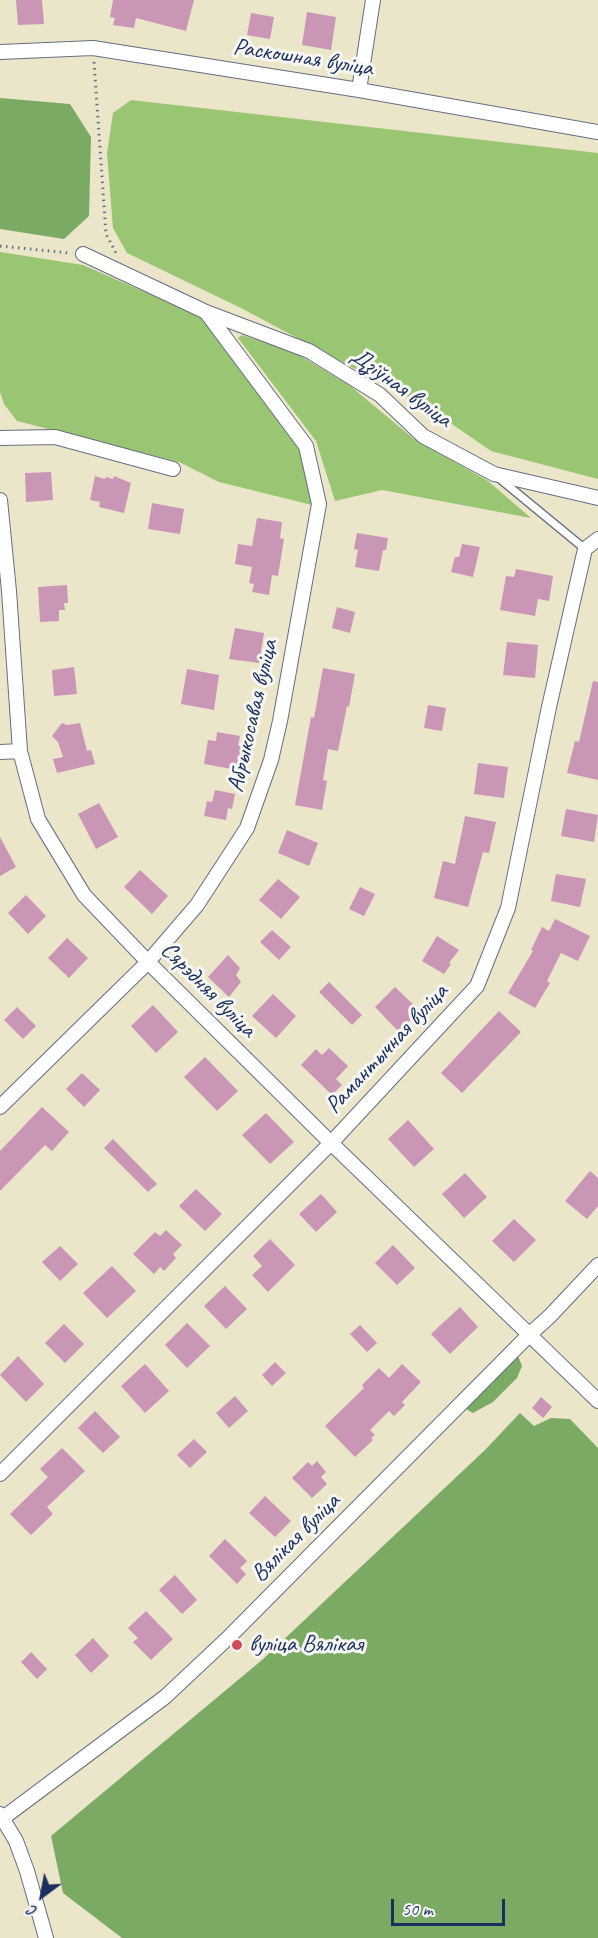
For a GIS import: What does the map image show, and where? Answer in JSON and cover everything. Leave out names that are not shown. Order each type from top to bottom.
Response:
[{"type":"street","points":[[359,90],[373,0]]},
{"type":"street","name":"Раскошная вуліца","points":[[0,52],[93,48],[359,90],[598,132]]},
{"type":"street","name":"Дзіўная вуліца","points":[[83,254],[206,312],[309,351],[380,395],[423,436],[494,474],[598,498]]},
{"type":"street","name":"Абрыкосавая вуліца","points":[[0,1107],[148,962],[197,905],[247,828],[271,759],[280,722],[319,504],[306,446],[206,312]]},
{"type":"street","points":[[0,438],[55,437],[172,469]]},
{"type":"street","name":"Сярэдняя вуліца","points":[[0,500],[20,751],[38,819],[84,895],[148,962],[331,1143],[598,1401]]},
{"type":"street","points":[[585,549],[598,539]]},
{"type":"street","name":"Рамантычная вуліца","points":[[0,1474],[331,1143],[477,986],[508,908],[549,707],[585,549]]},
{"type":"street","points":[[0,752],[20,751]]},
{"type":"street","name":"Вялікая вуліца","points":[[2,1816],[165,1697],[229,1637],[550,1316],[598,1265]]},
{"type":"street","points":[[2,1816],[16,1840],[46,1938]]},
{"type":"lane","points":[[494,474],[585,549]]},
{"type":"path","points":[[93,48],[106,234],[128,275]]},
{"type":"path","points":[[0,246],[83,254]]},
{"type":"green space","points":[[0,98],[70,104],[91,137],[89,216],[64,239],[0,229]]},
{"type":"green space","points":[[131,100],[598,153],[598,479],[491,451],[430,409],[243,309],[127,253],[113,228],[107,153],[113,113]]},
{"type":"green space","points":[[0,252],[83,265],[204,318],[302,452],[312,505],[219,482],[179,462],[17,421],[4,404],[0,392]]},
{"type":"green space","points":[[242,335],[294,352],[349,385],[414,439],[488,481],[531,518],[382,490],[335,501],[316,441],[238,338]]},
{"type":"green space","points":[[518,1356],[522,1366],[517,1378],[493,1402],[473,1413],[461,1406]]},
{"type":"green space","points":[[520,1413],[534,1426],[551,1418],[570,1419],[598,1448],[598,1938],[122,1938],[63,1893],[51,1836],[262,1660],[485,1450]]},
{"type":"building","points":[[16,0],[42,0],[44,24],[18,25]]},
{"type":"building","points":[[113,0],[194,0],[186,31],[136,18],[134,28],[113,25],[115,18],[110,17]]},
{"type":"building","points":[[307,12],[336,17],[331,50],[302,45]]},
{"type":"building","points":[[251,13],[274,17],[270,39],[247,35]]},
{"type":"building","points":[[51,472],[53,500],[26,502],[25,473]]},
{"type":"building","points":[[95,476],[113,479],[114,476],[131,483],[124,513],[99,507],[100,502],[90,500]]},
{"type":"building","points":[[152,503],[184,509],[180,534],[148,529]]},
{"type":"building","points":[[257,518],[282,522],[280,538],[284,539],[278,576],[272,575],[269,595],[252,592],[254,584],[249,583],[252,567],[235,564],[238,544],[252,546]]},
{"type":"building","points":[[357,533],[388,538],[379,571],[355,567],[358,550],[354,549]]},
{"type":"building","points":[[462,544],[480,547],[473,577],[451,572],[455,557],[459,557]]},
{"type":"building","points":[[516,569],[553,576],[549,601],[538,599],[535,616],[500,610],[506,576],[514,577]]},
{"type":"building","points":[[67,585],[68,603],[64,603],[65,610],[59,610],[59,621],[40,622],[38,587]]},
{"type":"building","points":[[337,607],[355,612],[350,633],[332,628]]},
{"type":"building","points":[[235,628],[264,633],[259,663],[229,659]]},
{"type":"building","points":[[507,642],[538,645],[535,678],[503,675]]},
{"type":"building","points":[[74,667],[77,694],[54,696],[52,670]]},
{"type":"building","points":[[323,668],[355,674],[338,751],[328,749],[323,780],[327,781],[322,810],[295,805],[311,717],[314,718]]},
{"type":"building","points":[[187,669],[219,675],[214,710],[181,704]]},
{"type":"building","points":[[593,681],[598,682],[598,780],[567,773],[575,741],[579,742]]},
{"type":"building","points":[[428,705],[446,708],[442,731],[424,728]]},
{"type":"building","points":[[62,723],[67,725],[80,723],[87,751],[91,750],[95,764],[57,773],[53,759],[63,757],[58,742],[52,736]]},
{"type":"building","points":[[217,732],[240,736],[238,746],[241,746],[237,770],[204,764],[208,740],[216,741]]},
{"type":"building","points":[[478,763],[508,767],[504,798],[474,794]]},
{"type":"building","points":[[215,790],[235,794],[232,809],[228,808],[226,820],[204,816],[207,801],[212,802]]},
{"type":"building","points":[[99,803],[118,837],[96,849],[78,814]]},
{"type":"building","points":[[566,809],[598,815],[594,842],[561,836]]},
{"type":"building","points":[[465,816],[496,822],[489,853],[483,852],[468,907],[434,898],[443,861],[455,864]]},
{"type":"building","points":[[287,830],[318,843],[309,866],[278,853]]},
{"type":"building","points":[[0,837],[16,867],[0,876]]},
{"type":"building","points":[[140,870],[168,896],[152,914],[124,887]]},
{"type":"building","points":[[556,874],[586,879],[580,907],[551,901]]},
{"type":"building","points":[[278,879],[300,897],[281,919],[259,900]]},
{"type":"building","points":[[360,887],[375,894],[364,916],[349,909]]},
{"type":"building","points":[[26,895],[46,916],[28,934],[8,913]]},
{"type":"building","points":[[555,919],[590,936],[578,961],[561,953],[547,981],[550,983],[535,1008],[508,993],[533,951],[531,950],[542,927],[549,931]]},
{"type":"building","points":[[272,930],[291,947],[279,960],[260,942]]},
{"type":"building","points":[[437,936],[459,950],[444,974],[422,961]]},
{"type":"building","points":[[67,938],[88,958],[69,978],[48,958]]},
{"type":"building","points":[[228,955],[240,968],[236,975],[241,982],[229,997],[208,977]]},
{"type":"building","points":[[329,982],[362,1015],[352,1025],[319,992]]},
{"type":"building","points":[[395,987],[420,1011],[399,1032],[375,1007]]},
{"type":"building","points":[[273,994],[296,1016],[276,1038],[252,1016]]},
{"type":"building","points":[[153,1005],[178,1032],[156,1053],[131,1026]]},
{"type":"building","points":[[17,1007],[36,1026],[23,1039],[4,1020]]},
{"type":"building","points":[[499,1011],[521,1032],[462,1093],[441,1073]]},
{"type":"building","points":[[329,1048],[348,1066],[336,1079],[342,1085],[332,1095],[301,1065],[316,1049],[322,1055]]},
{"type":"building","points":[[205,1057],[238,1091],[217,1111],[184,1077]]},
{"type":"building","points":[[82,1073],[100,1090],[84,1107],[66,1089]]},
{"type":"building","points":[[42,1107],[69,1132],[52,1151],[45,1145],[0,1191],[0,1151]]},
{"type":"building","points":[[266,1113],[294,1142],[270,1164],[242,1135]]},
{"type":"building","points":[[408,1120],[434,1149],[414,1167],[388,1139]]},
{"type":"building","points":[[113,1139],[157,1184],[148,1192],[104,1148]]},
{"type":"building","points":[[590,1171],[598,1178],[598,1206],[587,1219],[565,1201]]},
{"type":"building","points":[[465,1173],[487,1197],[464,1218],[442,1194]]},
{"type":"building","points":[[196,1189],[222,1214],[205,1231],[179,1206]]},
{"type":"building","points":[[321,1194],[337,1212],[316,1232],[299,1214]]},
{"type":"building","points":[[514,1219],[536,1240],[514,1262],[492,1241]]},
{"type":"building","points":[[166,1230],[182,1245],[173,1254],[176,1258],[164,1271],[160,1267],[154,1274],[133,1254],[155,1232],[160,1236]]},
{"type":"building","points":[[270,1239],[295,1265],[268,1292],[252,1275],[262,1266],[253,1256]]},
{"type":"building","points":[[393,1245],[415,1268],[397,1285],[375,1263]]},
{"type":"building","points":[[60,1246],[78,1264],[60,1281],[42,1262]]},
{"type":"building","points":[[112,1266],[136,1291],[107,1318],[83,1293]]},
{"type":"building","points":[[225,1286],[247,1309],[226,1329],[204,1306]]},
{"type":"building","points":[[460,1307],[478,1327],[450,1354],[431,1334]]},
{"type":"building","points":[[187,1323],[210,1346],[187,1368],[165,1345]]},
{"type":"building","points":[[64,1324],[84,1344],[65,1363],[45,1343]]},
{"type":"building","points":[[360,1325],[377,1343],[367,1352],[350,1334]]},
{"type":"building","points":[[18,1356],[44,1384],[26,1402],[0,1375]]},
{"type":"building","points":[[275,1362],[286,1373],[272,1386],[262,1375]]},
{"type":"building","points":[[145,1364],[169,1391],[145,1413],[121,1386]]},
{"type":"building","points":[[402,1364],[421,1382],[402,1402],[405,1405],[394,1416],[389,1411],[370,1430],[375,1435],[371,1438],[373,1440],[355,1457],[325,1426],[364,1388],[362,1385],[379,1368],[389,1378]]},
{"type":"building","points":[[235,1396],[248,1411],[229,1428],[216,1413]]},
{"type":"building","points":[[541,1397],[552,1407],[543,1418],[532,1408]]},
{"type":"building","points":[[95,1411],[120,1437],[103,1453],[78,1428]]},
{"type":"building","points":[[194,1439],[207,1452],[190,1468],[177,1455]]},
{"type":"building","points":[[62,1448],[85,1471],[47,1507],[53,1514],[31,1535],[10,1514],[48,1477],[40,1469]]},
{"type":"building","points":[[317,1461],[326,1472],[321,1477],[327,1484],[312,1498],[292,1478],[308,1462],[312,1466]]},
{"type":"building","points":[[265,1496],[291,1521],[275,1537],[249,1513]]},
{"type":"building","points":[[225,1539],[247,1561],[240,1568],[246,1574],[237,1584],[209,1556]]},
{"type":"building","points":[[175,1575],[197,1600],[182,1614],[159,1590]]},
{"type":"building","points":[[146,1611],[173,1639],[151,1660],[133,1642],[138,1638],[128,1628]]},
{"type":"building","points":[[93,1638],[109,1656],[91,1673],[75,1655]]},
{"type":"building","points":[[31,1652],[47,1669],[37,1679],[21,1662]]},
{"type":"place","name":"вуліца Вялікая","points":[[237,1645]]}]
